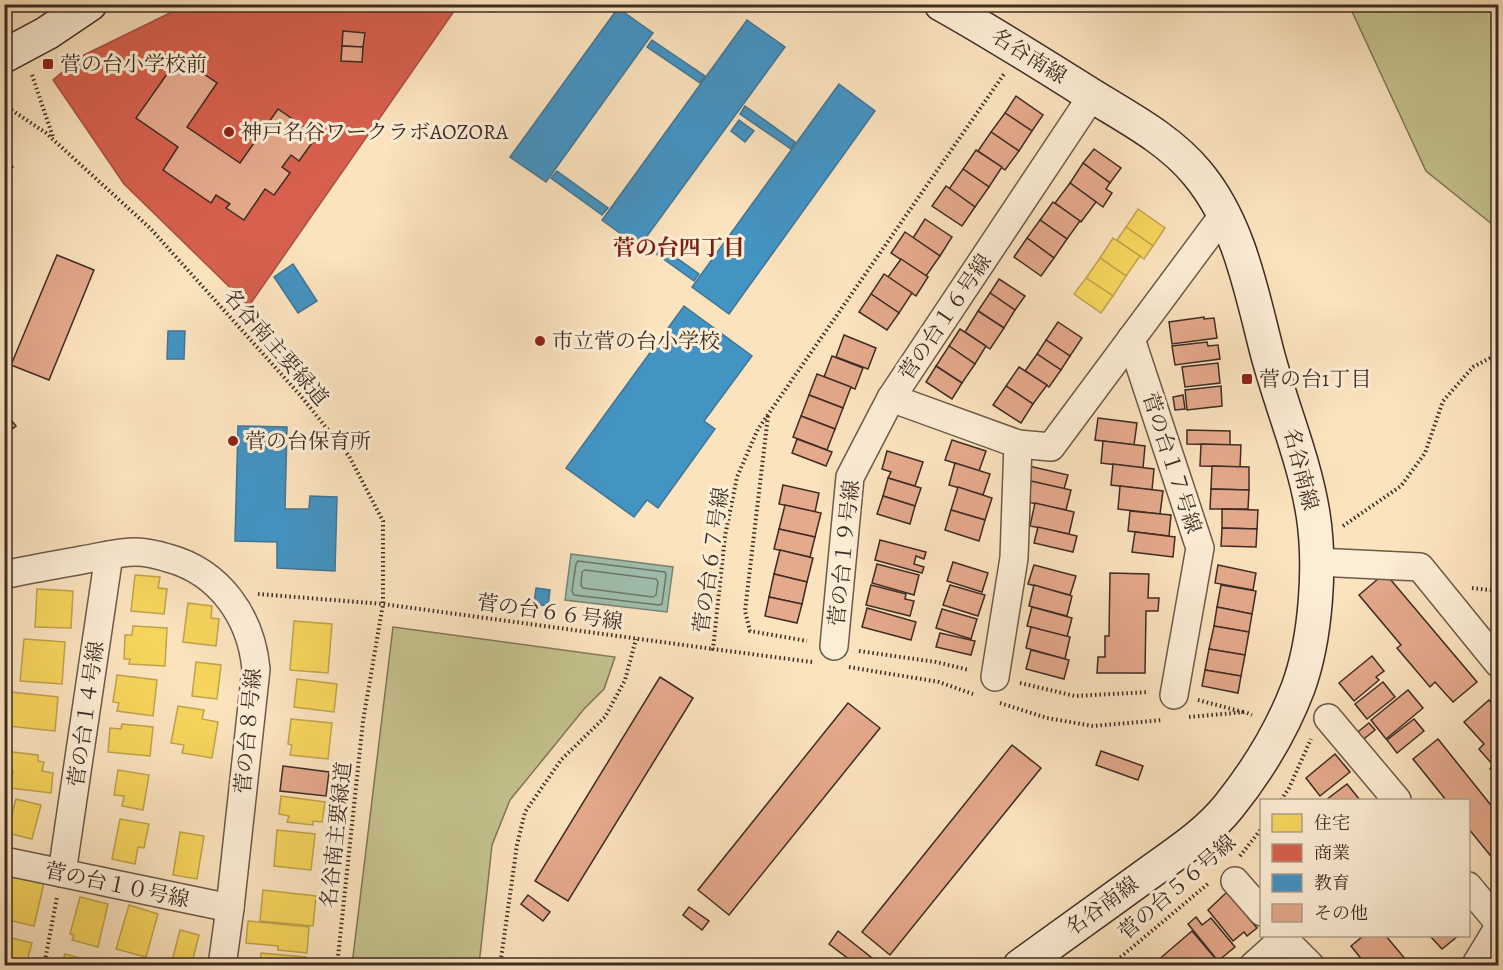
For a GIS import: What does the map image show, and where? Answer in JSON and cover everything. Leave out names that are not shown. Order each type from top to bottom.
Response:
[{"type":"street","name":"名谷南線","points":[[941,4],[1046,65],[1123,114],[1167,145],[1196,171],[1224,214],[1251,287],[1314,516],[1317,562],[1314,614],[1299,687],[1276,737],[1234,800],[1212,824],[1180,851],[1020,966]]},
{"type":"street","points":[[4,56],[47,33],[89,5]]},
{"type":"street","name":"菅の台１６号線","points":[[1092,96],[891,398],[1018,444],[1051,447],[1224,214]]},
{"type":"street","name":"菅の台１７号線","points":[[1131,339],[1200,548],[1180,706]]},
{"type":"street","name":"菅の台１９号線","points":[[832,659],[850,477],[891,398]]},
{"type":"street","points":[[989,691],[1014,558],[1018,444]]},
{"type":"street","name":"菅の台８号線","points":[[4,575],[110,555],[137,552],[155,554],[185,562],[212,578],[243,618],[254,651],[255,669],[222,966]]},
{"type":"street","name":"菅の台１４号線","points":[[62,873],[110,555]]},
{"type":"street","points":[[1317,562],[1420,567],[1498,663]]},
{"type":"street","points":[[1321,724],[1395,799]]},
{"type":"street","name":"菅の台１０号線","points":[[4,861],[230,908]]},
{"type":"street","points":[[1228,873],[1260,910]]},
{"type":"street","points":[[1470,888],[1498,922]]},
{"type":"street","points":[[1475,966],[1498,928]]},
{"type":"street","points":[[1253,966],[1282,937],[1311,966]]},
{"type":"path","name":"菅の台６７号線","points":[[1006,70],[758,429],[737,477],[725,536],[713,649],[832,659],[989,691],[1047,718],[1094,726],[1164,720]]},
{"type":"path","points":[[32,75],[53,139]]},
{"type":"path","name":"名谷南主要緑道","points":[[4,105],[46,133],[150,228],[300,395],[349,456],[383,521],[383,604],[363,721],[337,966]]},
{"type":"path","points":[[1337,530],[1401,486],[1425,453],[1443,400],[1473,368],[1498,354]]},
{"type":"path","points":[[768,416],[745,611],[750,631],[832,659],[890,657],[936,662],[989,691],[1075,696],[1154,692],[1180,706],[1245,712],[1260,719]]},
{"type":"path","name":"菅の台６６号線","points":[[254,594],[383,604],[713,649]]},
{"type":"path","points":[[500,966],[517,845],[525,812],[561,760],[605,717],[625,680],[636,638]]},
{"type":"path","points":[[1180,706],[1245,712]]},
{"type":"path","points":[[1282,799],[1321,724]]},
{"type":"path","name":"菅の台５６号線","points":[[1110,966],[1228,873],[1260,831]]},
{"type":"path","points":[[44,966],[62,873]]},
{"type":"shaded area","points":[[1349,5],[1498,5],[1498,229],[1426,171]]},
{"type":"shaded area","points":[[393,627],[615,657],[604,689],[584,709],[510,800],[492,845],[479,965],[352,965]]},
{"type":"water","points":[[571,554],[673,567],[667,612],[565,600]]},
{"type":"building: 住宅","points":[[1138,209],[1165,228],[1153,246],[1126,227]]},
{"type":"building: 住宅","points":[[1126,227],[1153,246],[1144,259],[1117,240]]},
{"type":"building: 住宅","points":[[1113,238],[1140,256],[1126,276],[1100,258]]},
{"type":"building: 住宅","points":[[1100,258],[1126,276],[1113,296],[1086,278]]},
{"type":"building: 住宅","points":[[1086,278],[1113,296],[1101,313],[1074,294]]},
{"type":"building: 住宅","points":[[135,575],[160,577],[158,588],[167,589],[164,614],[131,611]]},
{"type":"building: 住宅","points":[[37,589],[73,591],[71,628],[35,627]]},
{"type":"building: 住宅","points":[[188,603],[212,606],[211,618],[219,619],[216,646],[183,642]]},
{"type":"building: 住宅","points":[[294,621],[332,624],[328,673],[290,670]]},
{"type":"building: 住宅","points":[[133,626],[167,628],[165,666],[129,664],[130,659],[124,659],[125,635],[132,635]]},
{"type":"building: 住宅","points":[[24,639],[65,642],[62,684],[20,681]]},
{"type":"building: 住宅","points":[[196,662],[221,665],[217,699],[192,696]]},
{"type":"building: 住宅","points":[[117,675],[157,680],[153,716],[117,711],[119,703],[113,702]]},
{"type":"building: 住宅","points":[[297,679],[337,684],[334,712],[294,707]]},
{"type":"building: 住宅","points":[[11,692],[58,697],[55,731],[8,726]]},
{"type":"building: 住宅","points":[[178,706],[204,710],[202,719],[218,722],[212,758],[182,753],[184,745],[171,743]]},
{"type":"building: 住宅","points":[[291,719],[332,723],[328,759],[290,755],[292,745],[288,744]]},
{"type":"building: 住宅","points":[[122,724],[153,727],[150,756],[108,752],[110,728],[121,729]]},
{"type":"building: 住宅","points":[[4,751],[38,755],[38,761],[44,762],[42,771],[53,773],[51,793],[10,788],[13,772],[4,771]]},
{"type":"building: 住宅","points":[[118,770],[149,775],[143,810],[122,806],[124,796],[114,795]]},
{"type":"building: 住宅","points":[[281,796],[325,802],[322,822],[313,821],[313,825],[287,822],[289,816],[279,814]]},
{"type":"building: 住宅","points":[[16,799],[41,805],[32,839],[7,833]]},
{"type":"building: 住宅","points":[[120,819],[149,824],[144,848],[138,847],[135,864],[112,859]]},
{"type":"building: 住宅","points":[[277,830],[315,834],[311,870],[274,866]]},
{"type":"building: 住宅","points":[[180,832],[204,836],[197,879],[173,875]]},
{"type":"building: 住宅","points":[[12,876],[44,883],[34,926],[4,919],[4,907]]},
{"type":"building: 住宅","points":[[263,890],[316,896],[313,926],[260,921]]},
{"type":"building: 住宅","points":[[80,897],[108,904],[98,947],[72,940],[74,935],[70,934]]},
{"type":"building: 住宅","points":[[129,905],[158,914],[146,957],[116,949]]},
{"type":"building: 住宅","points":[[248,921],[309,927],[307,953],[278,950],[278,946],[246,943]]},
{"type":"building: 住宅","points":[[180,930],[199,935],[191,966],[171,965]]},
{"type":"building: 住宅","points":[[4,936],[32,943],[26,964],[4,958]]},
{"type":"building: 住宅","points":[[261,953],[306,957],[306,966],[260,966]]},
{"type":"building: 住宅","points":[[65,954],[95,962],[94,966],[61,966]]},
{"type":"building: 商業","name":"神戸名谷ワークラボAOZORA","points":[[203,4],[459,4],[249,306],[124,184],[53,80],[82,56],[180,8]]},
{"type":"building: 教育","points":[[618,8],[653,33],[546,182],[510,157]]},
{"type":"building: 教育","points":[[747,20],[785,47],[639,247],[602,220]]},
{"type":"building: 教育","points":[[652,40],[705,76],[700,83],[647,47]]},
{"type":"building: 教育","points":[[839,84],[875,111],[729,314],[692,287]]},
{"type":"building: 教育","points":[[745,106],[795,142],[791,149],[740,114]]},
{"type":"building: 教育","points":[[739,120],[754,131],[745,142],[731,131]]},
{"type":"building: 教育","points":[[557,171],[608,208],[602,215],[551,178]]},
{"type":"building: 教育","points":[[649,238],[699,274],[694,281],[644,245]]},
{"type":"building: 教育","points":[[293,264],[317,301],[298,313],[274,277]]},
{"type":"building: 教育","points":[[684,306],[752,356],[704,421],[715,429],[658,508],[647,500],[634,517],[566,468]]},
{"type":"building: 教育","points":[[168,331],[185,331],[184,359],[167,359]]},
{"type":"building: 教育","points":[[238,426],[287,427],[285,509],[309,509],[310,496],[337,497],[335,571],[277,568],[277,542],[235,541]]},
{"type":"building: 教育","points":[[536,588],[550,590],[548,606],[534,604]]},
{"type":"building: その他","points":[[343,31],[365,33],[363,47],[342,46]]},
{"type":"building: その他","points":[[342,46],[363,47],[362,62],[341,61]]},
{"type":"building: その他","points":[[179,57],[217,83],[187,127],[240,163],[278,109],[317,136],[299,161],[291,155],[282,167],[290,173],[274,195],[265,189],[244,220],[226,208],[230,204],[216,195],[211,203],[163,170],[178,147],[136,118]]},
{"type":"building: その他","points":[[1016,96],[1043,115],[1032,131],[1005,113]]},
{"type":"building: その他","points":[[1005,113],[1032,131],[1019,151],[991,132]]},
{"type":"building: その他","points":[[991,132],[1019,151],[1005,170],[978,151]]},
{"type":"building: その他","points":[[1094,149],[1121,168],[1110,183],[1083,163]]},
{"type":"building: その他","points":[[976,150],[1002,167],[989,187],[963,169]]},
{"type":"building: その他","points":[[4,155],[13,167],[4,173]]},
{"type":"building: その他","points":[[1083,163],[1110,183],[1106,189],[1112,193],[1103,207],[1070,183]]},
{"type":"building: その他","points":[[963,169],[989,187],[975,207],[949,189]]},
{"type":"building: その他","points":[[1070,183],[1096,202],[1081,222],[1055,203]]},
{"type":"building: その他","points":[[946,186],[975,207],[962,226],[932,206]]},
{"type":"building: その他","points":[[1053,202],[1080,221],[1067,239],[1040,220]]},
{"type":"building: その他","points":[[925,219],[952,237],[940,256],[913,238]]},
{"type":"building: その他","points":[[1040,220],[1067,239],[1054,258],[1027,238]]},
{"type":"building: その他","points":[[905,232],[940,256],[926,276],[891,253]]},
{"type":"building: その他","points":[[1027,238],[1054,258],[1041,276],[1014,257]]},
{"type":"building: その他","points":[[57,255],[94,270],[49,380],[11,365]]},
{"type":"building: その他","points":[[901,259],[928,277],[916,296],[888,277]]},
{"type":"building: その他","points":[[884,274],[912,293],[899,313],[871,294]]},
{"type":"building: その他","points":[[999,279],[1025,296],[1015,310],[990,293]]},
{"type":"building: その他","points":[[990,293],[1015,310],[1004,328],[978,311]]},
{"type":"building: その他","points":[[871,294],[899,313],[887,330],[859,312]]},
{"type":"building: その他","points":[[978,311],[1004,328],[990,349],[965,332]]},
{"type":"building: その他","points":[[1204,317],[1204,319],[1214,318],[1217,338],[1172,344],[1169,322]]},
{"type":"building: その他","points":[[1058,322],[1082,338],[1070,356],[1046,340]]},
{"type":"building: その他","points":[[960,329],[986,346],[975,364],[949,346]]},
{"type":"building: その他","points":[[844,335],[876,348],[868,369],[836,357]]},
{"type":"building: その他","points":[[1046,340],[1070,356],[1061,370],[1037,354]]},
{"type":"building: その他","points":[[1207,342],[1208,346],[1218,345],[1220,359],[1175,365],[1172,346]]},
{"type":"building: その他","points":[[949,346],[975,364],[962,383],[936,366]]},
{"type":"building: その他","points":[[1037,354],[1061,370],[1049,387],[1025,371]]},
{"type":"building: その他","points":[[832,356],[863,368],[855,389],[824,377]]},
{"type":"building: その他","points":[[1218,363],[1220,383],[1185,387],[1182,367]]},
{"type":"building: その他","points":[[936,366],[962,383],[952,399],[926,382]]},
{"type":"building: その他","points":[[1019,367],[1047,385],[1033,404],[1006,386]]},
{"type":"building: その他","points":[[817,374],[851,387],[843,408],[809,395]]},
{"type":"building: その他","points":[[1006,386],[1033,404],[1021,423],[993,405]]},
{"type":"building: その他","points":[[1221,386],[1222,406],[1187,410],[1185,390]]},
{"type":"building: その他","points":[[809,395],[843,408],[835,429],[801,416]]},
{"type":"building: その他","points":[[1183,395],[1185,409],[1175,410],[1173,397]]},
{"type":"building: その他","points":[[4,411],[16,426],[4,435]]},
{"type":"building: その他","points":[[801,416],[835,429],[827,450],[793,437]]},
{"type":"building: その他","points":[[1098,418],[1137,423],[1134,445],[1095,440]]},
{"type":"building: その他","points":[[1187,430],[1230,431],[1230,445],[1187,444]]},
{"type":"building: その他","points":[[797,439],[832,452],[826,466],[792,453]]},
{"type":"building: その他","points":[[952,440],[986,451],[979,471],[945,460]]},
{"type":"building: その他","points":[[1103,441],[1145,446],[1143,468],[1101,463]]},
{"type":"building: その他","points":[[1201,444],[1241,445],[1240,467],[1200,466]]},
{"type":"building: その他","points":[[887,451],[923,462],[915,486],[888,478],[891,472],[882,469]]},
{"type":"building: その他","points":[[955,463],[990,474],[983,495],[949,485]]},
{"type":"building: その他","points":[[1113,464],[1154,469],[1152,490],[1111,485]]},
{"type":"building: その他","points":[[1029,466],[1068,475],[1064,489],[1025,480]]},
{"type":"building: その他","points":[[1212,466],[1249,467],[1249,490],[1211,489]]},
{"type":"building: その他","points":[[888,478],[921,488],[915,506],[883,496]]},
{"type":"building: その他","points":[[1031,481],[1071,490],[1066,510],[1027,502]]},
{"type":"building: その他","points":[[783,485],[819,493],[815,512],[779,504]]},
{"type":"building: その他","points":[[1120,486],[1163,491],[1160,514],[1118,509]]},
{"type":"building: その他","points":[[958,487],[992,498],[985,520],[951,510]]},
{"type":"building: その他","points":[[1211,489],[1249,490],[1248,509],[1210,509]]},
{"type":"building: その他","points":[[883,496],[915,506],[910,524],[877,514]]},
{"type":"building: その他","points":[[1035,503],[1074,512],[1069,534],[1030,526]]},
{"type":"building: その他","points":[[785,505],[821,513],[815,537],[779,529]]},
{"type":"building: その他","points":[[1222,509],[1258,510],[1257,529],[1222,528]]},
{"type":"building: その他","points":[[951,510],[985,520],[979,541],[945,530]]},
{"type":"building: その他","points":[[1130,511],[1171,515],[1169,536],[1128,531]]},
{"type":"building: その他","points":[[1038,527],[1077,536],[1073,552],[1034,543]]},
{"type":"building: その他","points":[[1222,528],[1257,529],[1256,547],[1221,546]]},
{"type":"building: その他","points":[[779,529],[815,537],[810,557],[774,549]]},
{"type":"building: その他","points":[[1135,532],[1175,537],[1173,557],[1132,552]]},
{"type":"building: その他","points":[[880,540],[926,552],[924,559],[916,556],[914,564],[924,567],[922,573],[875,560]]},
{"type":"building: その他","points":[[780,550],[813,558],[807,582],[774,574]]},
{"type":"building: その他","points":[[953,562],[988,573],[982,592],[947,581]]},
{"type":"building: その他","points":[[877,564],[919,575],[914,595],[872,583]]},
{"type":"building: その他","points":[[1034,565],[1076,576],[1070,595],[1028,584]]},
{"type":"building: その他","points":[[1218,565],[1256,573],[1253,590],[1215,583]]},
{"type":"building: その他","points":[[1110,573],[1149,574],[1148,598],[1159,598],[1158,611],[1146,611],[1145,673],[1097,673],[1098,657],[1105,657],[1105,636],[1109,636]]},
{"type":"building: その他","points":[[1385,573],[1477,682],[1453,702],[1435,682],[1430,687],[1397,648],[1401,645],[1359,595]]},
{"type":"building: その他","points":[[774,574],[807,582],[802,604],[769,597]]},
{"type":"building: その他","points":[[871,585],[906,594],[905,599],[914,601],[910,616],[866,605]]},
{"type":"building: その他","points":[[950,585],[985,595],[978,616],[943,605]]},
{"type":"building: その他","points":[[1034,585],[1072,596],[1067,616],[1029,606]]},
{"type":"building: その他","points":[[1221,585],[1256,591],[1252,614],[1217,607]]},
{"type":"building: その他","points":[[769,597],[802,604],[797,623],[765,616]]},
{"type":"building: その他","points":[[1032,607],[1072,618],[1067,637],[1027,626]]},
{"type":"building: その他","points":[[1217,607],[1252,614],[1249,632],[1214,626]]},
{"type":"building: その他","points":[[867,608],[916,622],[911,640],[862,627]]},
{"type":"building: その他","points":[[942,609],[977,619],[971,639],[936,628]]},
{"type":"building: その他","points":[[1214,626],[1249,632],[1245,655],[1209,649]]},
{"type":"building: その他","points":[[1031,627],[1070,637],[1065,659],[1026,648]]},
{"type":"building: その他","points":[[940,633],[975,641],[971,655],[936,647]]},
{"type":"building: その他","points":[[1209,649],[1245,655],[1241,676],[1205,670]]},
{"type":"building: その他","points":[[1031,650],[1069,660],[1064,679],[1026,669]]},
{"type":"building: その他","points":[[1372,656],[1384,671],[1376,677],[1379,680],[1354,701],[1339,683]]},
{"type":"building: その他","points":[[1205,670],[1241,676],[1238,693],[1202,686]]},
{"type":"building: その他","points":[[660,677],[693,698],[568,901],[535,881]]},
{"type":"building: その他","points":[[1383,682],[1395,697],[1367,719],[1355,704]]},
{"type":"building: その他","points":[[1408,690],[1423,708],[1386,739],[1371,720]]},
{"type":"building: その他","points":[[1489,700],[1498,711],[1497,777],[1490,769],[1493,765],[1479,749],[1484,744],[1464,722]]},
{"type":"building: その他","points":[[848,703],[880,728],[729,915],[698,890]]},
{"type":"building: その他","points":[[1414,719],[1424,731],[1397,753],[1387,740]]},
{"type":"building: その他","points":[[1369,723],[1375,730],[1360,742],[1354,735]]},
{"type":"building: その他","points":[[1438,739],[1498,814],[1498,865],[1470,830],[1470,799],[1445,799],[1413,759]]},
{"type":"building: その他","points":[[1012,745],[1041,768],[890,955],[862,932]]},
{"type":"building: その他","points":[[1101,751],[1143,766],[1138,780],[1096,765]]},
{"type":"building: その他","points":[[1335,754],[1350,772],[1320,796],[1306,778]]},
{"type":"building: その他","points":[[283,766],[329,772],[326,796],[280,791]]},
{"type":"building: その他","points":[[1347,784],[1359,799],[1327,799]]},
{"type":"building: その他","points":[[1227,892],[1257,928],[1247,936],[1244,932],[1233,941],[1208,910]]},
{"type":"building: その他","points":[[528,895],[550,912],[543,921],[521,904]]},
{"type":"building: その他","points":[[689,907],[709,921],[702,930],[683,915]]},
{"type":"building: その他","points":[[1196,917],[1202,925],[1211,918],[1235,947],[1218,961],[1188,924]]},
{"type":"building: その他","points":[[838,931],[877,962],[874,966],[858,966],[829,944]]},
{"type":"building: その他","points":[[1192,931],[1215,958],[1206,966],[1161,966],[1157,961]]},
{"type":"building: その他","points":[[1362,937],[1387,937],[1411,966],[1367,966],[1351,946]]},
{"type":"building: その他","points":[[1431,937],[1457,937],[1442,949]]},
{"type":"place","name":"菅の台小学校前","points":[[48,64]]},
{"type":"place","name":"神戸名谷ワークラボAOZORA","points":[[229,132]]},
{"type":"place","name":"市立菅の台小学校","points":[[540,341]]},
{"type":"place","name":"菅の台1丁目","points":[[1247,379]]},
{"type":"place","name":"菅の台保育所","points":[[233,441]]},
{"type":"district","name":"菅の台四丁目","points":[[679,248]]}]
